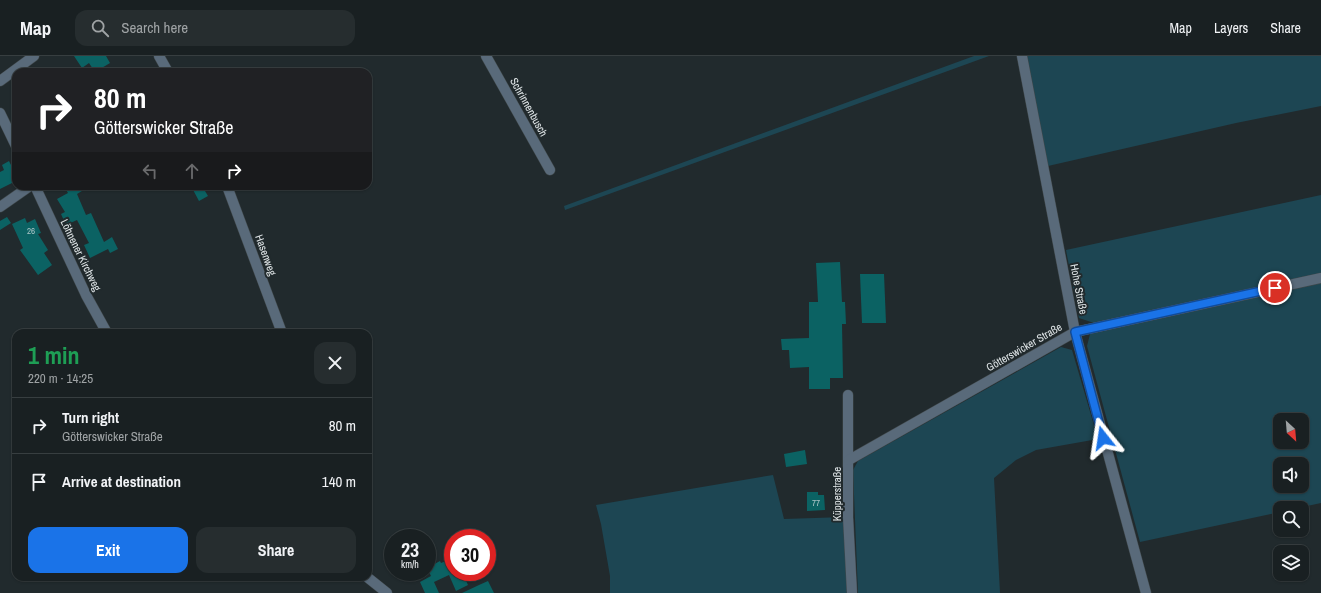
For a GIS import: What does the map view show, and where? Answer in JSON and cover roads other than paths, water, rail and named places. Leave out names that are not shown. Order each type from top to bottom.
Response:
[{"type":"street","points":[[18,68],[34,56]]},
{"type":"street","points":[[159,56],[166,68]]},
{"type":"street","name":"Schrinnenbusch","points":[[486,56],[550,170]]},
{"type":"street","name":"Hohe Straße","points":[[1022,56],[1075,332],[1146,593]]},
{"type":"street","points":[[0,81],[12,72]]},
{"type":"street","points":[[0,113],[12,138]]},
{"type":"street","points":[[0,207],[24,190]]},
{"type":"street","name":"Löhnener Kirchweg","points":[[37,190],[84,289],[105,329]]},
{"type":"street","name":"Hasenweg","points":[[228,190],[281,329]]},
{"type":"street","name":"Götterswicker Straße","points":[[849,460],[1075,332],[1321,278]]},
{"type":"street","name":"Küpperstraße","points":[[848,395],[848,517],[852,593]]},
{"type":"street","points":[[372,581],[386,593]]}]
